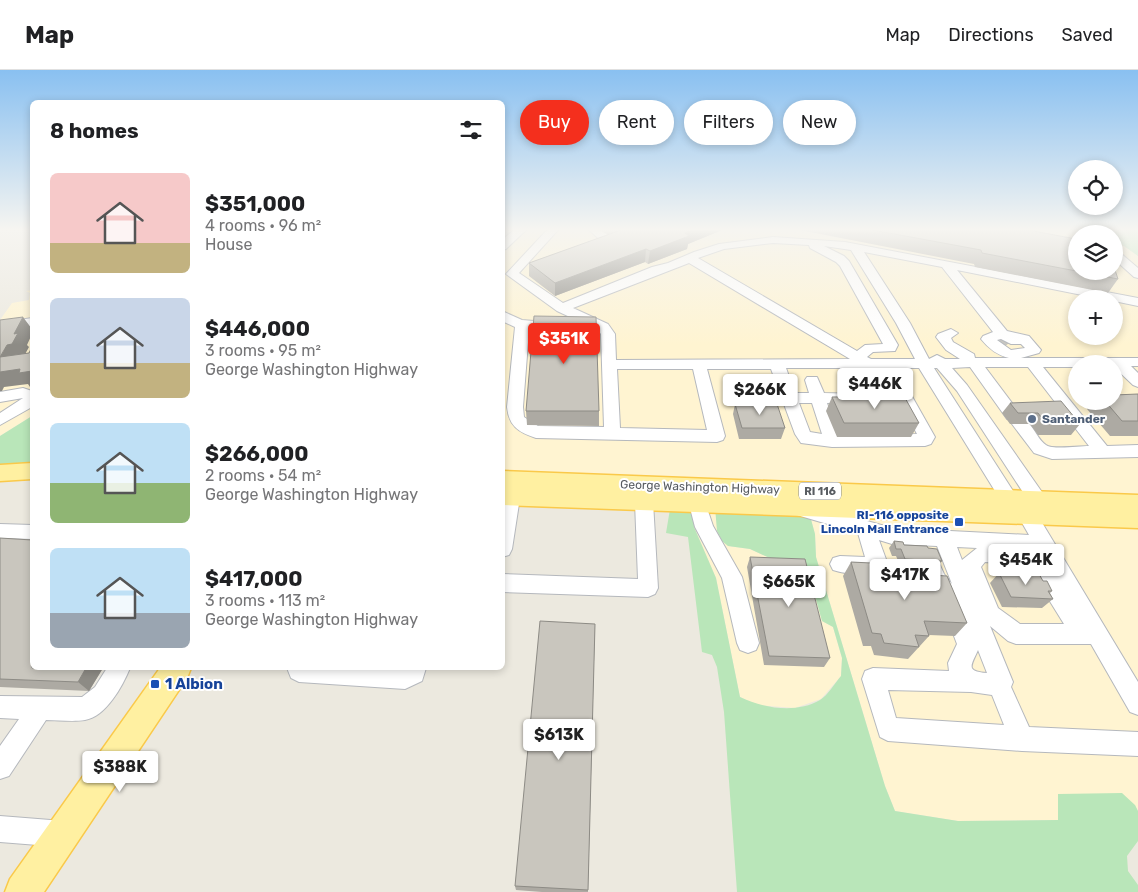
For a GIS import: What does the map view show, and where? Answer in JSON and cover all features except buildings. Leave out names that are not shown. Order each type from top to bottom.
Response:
[{"type":"main road","points":[[3,476],[30,471]]},
{"type":"main road","name":"George Washington Highway","points":[[505,491],[1009,499],[1033,508],[1138,520]]},
{"type":"main road","name":"George Washington Highway","points":[[505,491],[644,502],[793,507],[1033,508],[1138,504]]},
{"type":"main road","points":[[23,892],[176,670]]},
{"type":"street","points":[[505,282],[517,268]]},
{"type":"street","points":[[512,274],[531,268]]},
{"type":"street","points":[[563,316],[666,268]]},
{"type":"street","points":[[707,268],[863,361]]},
{"type":"street","points":[[848,268],[880,322],[891,345],[890,348],[870,348],[863,361]]},
{"type":"street","points":[[868,268],[903,323],[909,337],[934,364],[962,388],[1033,508],[1045,553],[1090,634],[1138,704]]},
{"type":"street","points":[[879,268],[934,364],[930,375],[1009,499]]},
{"type":"street","points":[[949,268],[1103,452]]},
{"type":"street","points":[[963,268],[1076,290]]},
{"type":"street","points":[[1123,274],[1136,272]]},
{"type":"street","points":[[512,274],[563,316],[594,321],[603,327],[608,334],[612,433]]},
{"type":"street","points":[[1123,299],[1138,302]]},
{"type":"street","points":[[1123,303],[1138,316]]},
{"type":"street","points":[[505,317],[512,323],[522,326],[546,324]]},
{"type":"street","points":[[0,329],[2,327],[30,322]]},
{"type":"street","points":[[522,326],[515,407],[516,419],[522,425],[536,432],[717,436],[699,365]]},
{"type":"street","points":[[951,333],[943,337],[950,347],[971,360],[1040,449],[1052,453],[1138,451]]},
{"type":"street","points":[[609,365],[777,364],[863,361],[888,364],[934,364],[971,360],[1015,349],[1068,356]]},
{"type":"street","points":[[1123,362],[1138,362]]},
{"type":"street","points":[[777,364],[803,434],[807,439],[832,441],[925,440],[927,436],[888,364]]},
{"type":"street","points":[[1123,367],[1138,382]]},
{"type":"street","points":[[812,380],[832,441]]},
{"type":"street","points":[[0,397],[23,393],[30,395]]},
{"type":"street","points":[[790,398],[867,398]]},
{"type":"street","points":[[887,398],[907,398]]},
{"type":"street","points":[[0,420],[30,401]]},
{"type":"street","points":[[505,583],[648,588],[644,502]]},
{"type":"street","points":[[698,504],[704,527],[732,577],[748,643]]},
{"type":"street","points":[[793,507],[892,536],[926,554],[937,580],[948,594],[967,639],[968,648],[961,658],[959,668],[962,675],[969,682]]},
{"type":"street","points":[[840,564],[872,565],[877,562],[866,529]]},
{"type":"street","points":[[0,530],[30,532]]},
{"type":"street","points":[[926,554],[944,539],[1045,553]]},
{"type":"street","points":[[944,539],[1002,682],[999,685],[1022,739]]},
{"type":"street","points":[[1045,553],[981,554],[975,558],[970,565],[990,614],[1016,634],[1090,634]]},
{"type":"street","points":[[0,707],[86,709],[103,695],[118,670]]},
{"type":"street","points":[[299,670],[405,678],[414,673],[415,670]]},
{"type":"street","points":[[999,685],[969,682],[873,679],[888,729],[1022,739],[1138,744]]},
{"type":"street","points":[[0,768],[40,708]]},
{"type":"street","points":[[0,829],[63,834]]},
{"type":"shaded area","points":[[505,268],[1068,268],[1068,280],[1123,280],[1123,268],[1138,268],[1138,506],[505,482]]},
{"type":"shaded area","points":[[30,293],[30,417],[0,436],[0,320],[12,303],[29,300]]},
{"type":"shaded area","points":[[693,506],[713,506],[728,546],[750,549],[776,561],[806,564],[822,621],[833,627],[842,658],[841,676],[821,699],[795,708],[757,705],[740,697],[716,578],[694,527]]},
{"type":"shaded area","points":[[809,512],[1138,523],[1138,811],[1135,805],[1059,820],[958,821],[895,811],[885,786],[816,557],[815,534]]},
{"type":"green space","points":[[30,417],[30,473],[0,474],[0,436]]},
{"type":"green space","points":[[693,506],[694,527],[716,578],[740,697],[759,704],[780,708],[801,707],[811,704],[823,698],[841,676],[842,658],[833,627],[822,621],[806,564],[776,561],[750,549],[728,546],[722,541],[717,531],[715,507],[809,512],[815,534],[816,557],[885,786],[895,811],[958,821],[1058,820],[1058,794],[1122,793],[1135,805],[1138,811],[1138,841],[1127,856],[1128,871],[1138,885],[1138,892],[737,892],[724,712],[717,667],[712,655],[702,652],[688,537],[666,533],[670,509]]},
{"type":"tunnel","points":[[1000,340],[1003,343]]},
{"type":"place","name":"Santander","points":[[1032,419]]},
{"type":"place","name":"RI-116 opposite Lincoln Mall Entrance","points":[[959,522]]},
{"type":"place","name":"1 Albion","points":[[155,684]]}]
